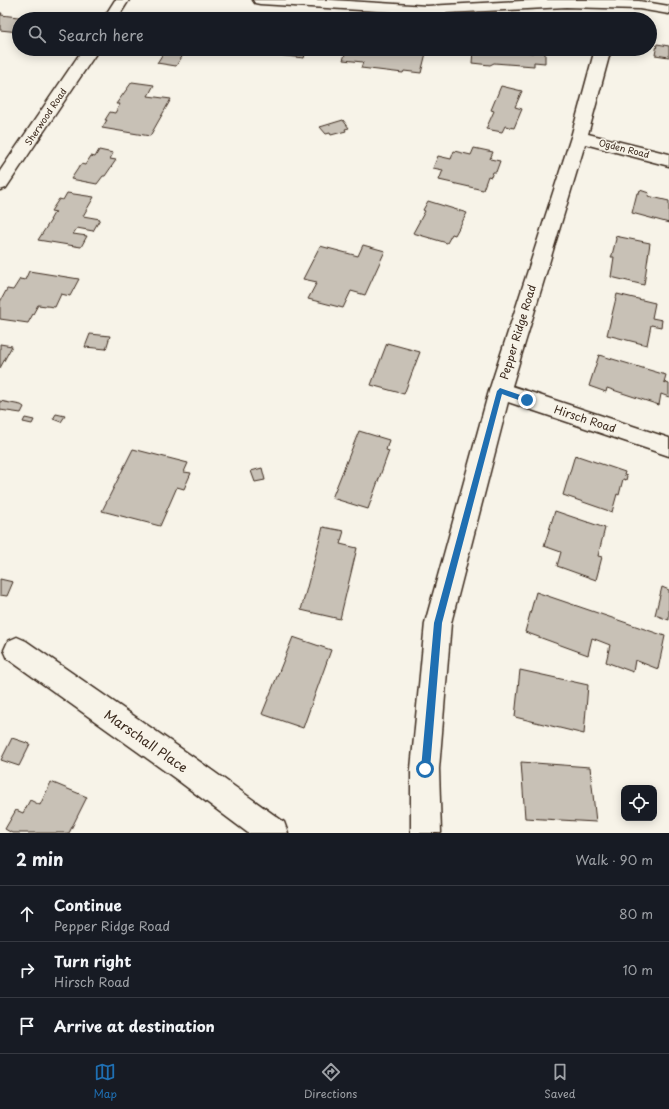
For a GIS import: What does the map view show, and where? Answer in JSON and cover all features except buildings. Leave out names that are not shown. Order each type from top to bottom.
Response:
[{"type":"street","points":[[114,12],[122,0]]},
{"type":"street","points":[[260,0],[427,10],[616,2],[669,10]]},
{"type":"street","points":[[614,12],[616,2]]},
{"type":"street","name":"Sherwood Road","points":[[0,184],[86,56]]},
{"type":"street","name":"Pepper Ridge Road","points":[[426,833],[425,769],[438,623],[500,391],[579,137],[601,56]]},
{"type":"street","name":"Ogden Road","points":[[579,137],[669,160]]},
{"type":"street","name":"Hirsch Road","points":[[500,391],[669,447]]},
{"type":"street","name":"Marschall Place","points":[[17,650],[180,764],[273,833]]},
{"type":"route","points":[[425,769],[438,623],[472,501],[500,391],[527,400]]}]
